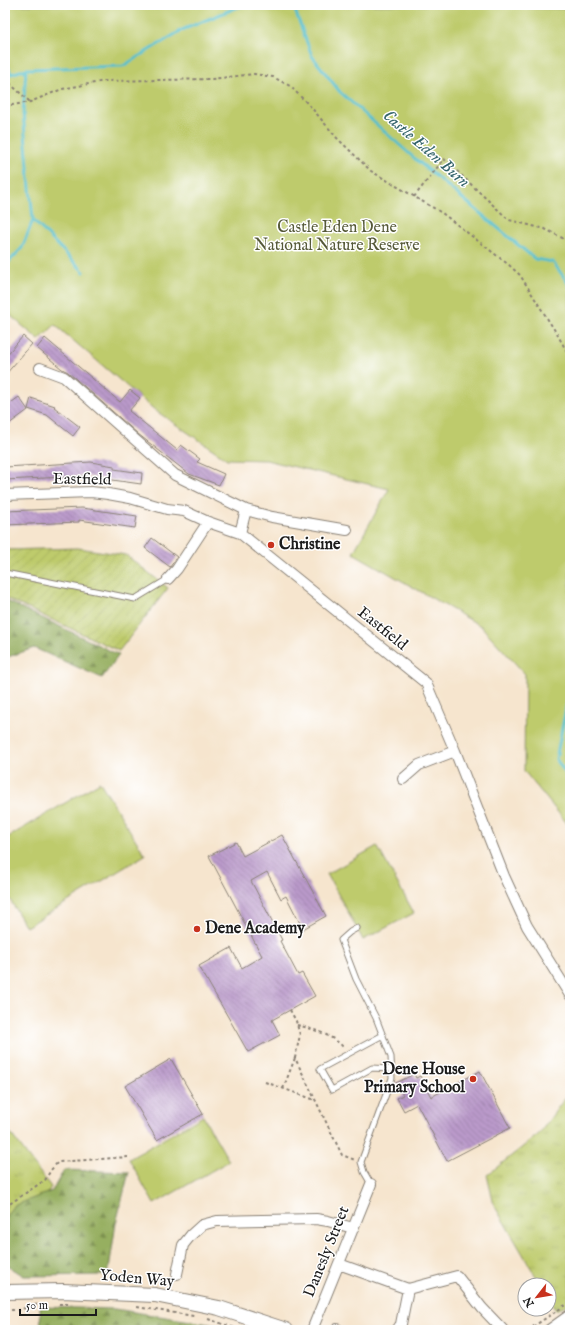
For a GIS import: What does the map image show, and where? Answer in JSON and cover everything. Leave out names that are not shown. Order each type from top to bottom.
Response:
[{"type":"main road","name":"Yoden Way","points":[[5,1292],[63,1291],[155,1295],[219,1308],[286,1330]]},
{"type":"street","points":[[40,368],[64,377],[175,474],[246,510],[272,517],[347,530]]},
{"type":"street","name":"Eastfield","points":[[5,495],[91,492],[108,494],[130,498],[167,510],[184,511],[208,522],[240,533],[426,683],[455,751],[504,876],[527,926],[570,995]]},
{"type":"street","points":[[240,533],[246,510]]},
{"type":"street","points":[[168,579],[177,569],[208,522]]},
{"type":"street","points":[[403,779],[419,765],[455,751]]},
{"type":"street","name":"Danesly Street","points":[[312,1330],[370,1184]]},
{"type":"street","points":[[177,1274],[183,1245],[202,1225],[217,1221],[316,1219],[353,1228]]},
{"type":"street","points":[[339,1264],[408,1289],[457,1276],[482,1308],[503,1330]]},
{"type":"street","points":[[398,1330],[401,1324],[408,1289]]},
{"type":"street","points":[[549,1330],[566,1318],[569,1330]]},
{"type":"lane","points":[[5,573],[135,599],[168,579]]},
{"type":"lane","points":[[356,928],[341,940],[356,979],[376,1018],[391,1057],[392,1078],[361,1162],[370,1184]]},
{"type":"lane","points":[[383,1035],[320,1069],[332,1090],[372,1068],[391,1069]]},
{"type":"path","points":[[5,104],[12,105],[30,102],[62,89],[105,81],[212,79],[254,74],[273,77],[290,86],[371,171],[442,213],[510,265],[520,275],[570,357]]},
{"type":"path","points":[[5,79],[30,102]]},
{"type":"path","points":[[414,197],[444,158],[509,220],[545,229],[570,242]]},
{"type":"path","points":[[283,1088],[295,1058],[300,1035],[297,1024],[290,1010]]},
{"type":"path","points":[[297,1024],[313,1029],[338,1041],[348,1054]]},
{"type":"path","points":[[295,1058],[342,1155],[361,1162]]},
{"type":"path","points":[[265,1082],[316,1100]]},
{"type":"path","points":[[5,1207],[45,1180],[58,1162],[128,1157]]},
{"type":"path","points":[[528,1330],[570,1302]]},
{"type":"path","points":[[5,1310],[18,1310],[41,1303]]},
{"type":"path","points":[[56,1304],[71,1304]]},
{"type":"path","points":[[132,1306],[198,1317]]},
{"type":"path","points":[[206,1318],[241,1330]]},
{"type":"green space","name":"Castle Eden Dene National Nature Reserve","points":[[5,5],[505,5],[505,7],[570,9],[570,827],[524,771],[525,674],[481,626],[353,553],[389,489],[266,460],[227,459],[156,411],[55,325],[39,340],[11,316],[5,296]]},
{"type":"green space","points":[[78,548],[126,555],[168,588],[119,651],[5,598],[5,550]]},
{"type":"green space","points":[[5,600],[119,655],[102,678],[34,648],[5,658]]},
{"type":"green space","points":[[100,782],[145,855],[26,927],[5,891],[5,839]]},
{"type":"green space","points":[[377,846],[414,913],[363,940],[327,874]]},
{"type":"green space","points":[[570,1091],[570,1303],[557,1310],[557,1277],[536,1277],[494,1205],[487,1175],[539,1134]]},
{"type":"green space","points":[[203,1116],[229,1161],[154,1204],[129,1159]]},
{"type":"green space","points":[[5,1126],[51,1187],[5,1265]]},
{"type":"green space","points":[[64,1170],[129,1172],[116,1223],[108,1275],[24,1276],[5,1264],[5,1218],[13,1206],[52,1191]]},
{"type":"green space","points":[[40,1307],[115,1309],[222,1326],[235,1330],[41,1330]]},
{"type":"building","points":[[23,336],[32,344],[5,375],[5,357]]},
{"type":"building","points":[[45,338],[120,402],[130,390],[140,398],[129,411],[177,450],[181,445],[200,459],[197,462],[224,474],[219,485],[189,474],[138,434],[68,372],[62,369],[37,348]]},
{"type":"building","points":[[19,397],[28,410],[5,427],[5,407]]},
{"type":"building","points":[[31,398],[55,406],[54,407],[80,427],[73,436],[47,415],[28,409]]},
{"type":"building","points":[[91,462],[114,466],[114,469],[142,473],[141,484],[84,476],[5,480],[5,467]]},
{"type":"building","points":[[82,508],[137,516],[135,528],[79,520],[79,522],[5,525],[5,511]]},
{"type":"building","points":[[152,538],[177,557],[170,567],[145,548]]},
{"type":"building","points":[[282,835],[326,916],[303,929],[286,896],[281,899],[267,872],[251,881],[282,940],[280,941],[298,975],[302,973],[315,996],[272,1020],[280,1035],[248,1052],[199,966],[231,948],[242,968],[262,956],[209,856],[236,842],[243,856]]},
{"type":"building","points":[[171,1059],[203,1114],[157,1140],[125,1086]]},
{"type":"building","points":[[480,1071],[510,1128],[447,1161],[417,1104],[404,1111],[397,1098],[403,1095],[396,1083],[414,1074],[416,1078],[420,1076],[431,1097]]},
{"type":"waterway","name":"Castle Eden Burn","points":[[5,60],[11,74],[26,69],[123,66],[182,30],[246,5]]},
{"type":"waterway","name":"Castle Eden Burn","points":[[293,5],[312,56],[340,92],[413,157],[535,259],[553,262],[570,286]]},
{"type":"waterway","points":[[5,266],[22,248],[33,220],[23,113],[26,69]]},
{"type":"waterway","points":[[33,220],[84,272]]},
{"type":"waterway","points":[[570,688],[556,759],[570,780]]},
{"type":"place","name":"Christine","points":[[271,545]]},
{"type":"place","name":"Dene Academy","points":[[197,929]]},
{"type":"place","name":"Dene House Primary School","points":[[473,1079]]}]
